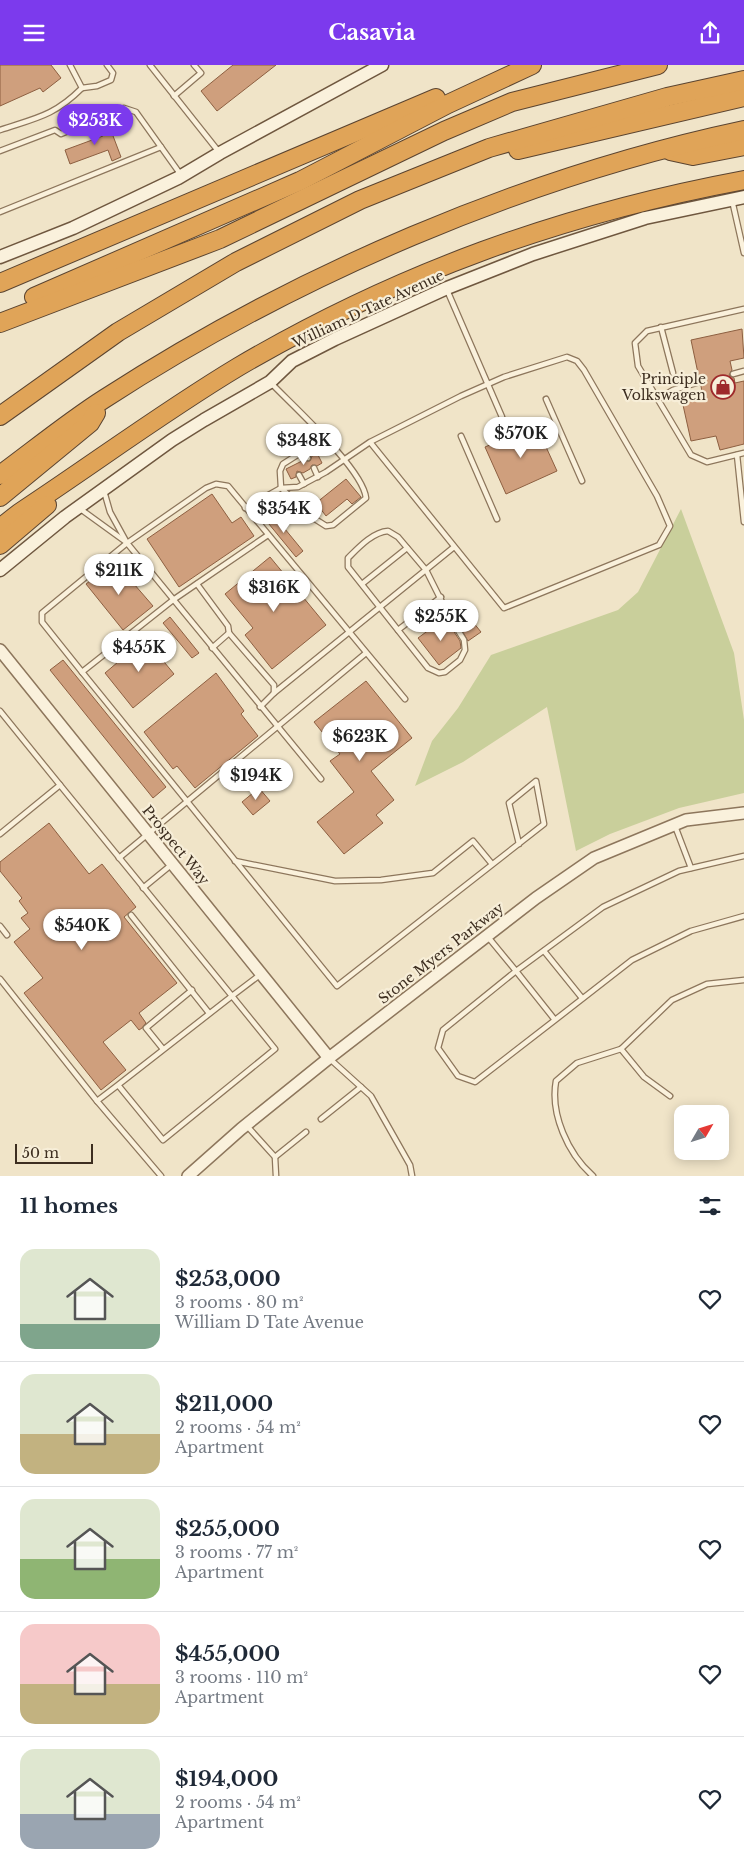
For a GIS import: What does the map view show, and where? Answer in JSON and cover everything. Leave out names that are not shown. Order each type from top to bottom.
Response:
[{"type":"highway","points":[[0,283],[513,65]]},
{"type":"highway","points":[[0,311],[300,181],[448,104],[532,65]]},
{"type":"highway","points":[[531,96],[548,83],[617,65]]},
{"type":"highway","points":[[0,323],[220,239],[444,131],[531,96],[658,65]]},
{"type":"highway","points":[[0,416],[118,332],[236,262],[360,200],[489,148],[667,97],[744,79]]},
{"type":"highway","points":[[489,148],[520,150],[744,97]]},
{"type":"highway","points":[[0,475],[103,399],[240,319],[370,255],[477,211],[545,187],[665,150],[744,130]]},
{"type":"highway","points":[[665,150],[693,156],[744,146]]},
{"type":"highway","points":[[0,528],[237,368],[319,322],[406,280],[504,242],[568,220],[658,197],[744,180]]},
{"type":"highway","points":[[0,497],[90,423],[103,399]]},
{"type":"highway","points":[[0,545],[71,486],[76,475]]},
{"type":"main road","points":[[2,254],[73,228],[181,176],[382,65]]},
{"type":"main road","name":"William D Tate Avenue","points":[[0,570],[78,507],[204,419],[270,383],[292,361],[335,339],[447,288],[534,254],[645,218],[738,198]]},
{"type":"street","name":"Prospect Way","points":[[0,650],[329,1058]]},
{"type":"street","name":"Stone Myers Parkway","points":[[188,1176],[246,1125],[329,1058],[536,898],[594,858],[686,820],[744,813]]},
{"type":"lane","points":[[70,65],[82,88]]},
{"type":"lane","points":[[0,130],[53,112],[68,102],[82,88],[96,86],[111,80],[113,73],[107,65]]},
{"type":"lane","points":[[150,65],[220,153]]},
{"type":"lane","points":[[174,96],[201,73],[194,65]]},
{"type":"lane","points":[[0,151],[55,130],[61,134],[124,108],[136,112],[181,176]]},
{"type":"lane","points":[[0,212],[161,147]]},
{"type":"lane","points":[[738,198],[744,253]]},
{"type":"lane","points":[[447,288],[502,417]]},
{"type":"lane","points":[[744,309],[647,331],[636,343],[638,366],[691,455],[707,463],[744,453]]},
{"type":"lane","points":[[661,327],[673,373]]},
{"type":"lane","points":[[246,508],[281,487],[298,487],[318,477],[370,442],[488,384],[550,361],[567,357],[577,361],[654,490],[670,526],[659,545],[504,608],[370,442]]},
{"type":"lane","points":[[733,374],[744,371]]},
{"type":"lane","points":[[658,399],[672,390],[700,382]]},
{"type":"lane","points":[[270,383],[324,438],[344,460],[365,489],[366,497],[362,503],[332,525],[326,526],[315,519],[281,487],[280,471],[283,464],[324,438]]},
{"type":"lane","points":[[546,399],[582,481]]},
{"type":"lane","points":[[461,436],[497,519]]},
{"type":"lane","points":[[304,451],[308,458]]},
{"type":"lane","points":[[737,455],[744,522]]},
{"type":"lane","points":[[291,459],[294,465]]},
{"type":"lane","points":[[314,468],[318,477]]},
{"type":"lane","points":[[299,475],[304,483]]},
{"type":"lane","points":[[404,699],[228,486],[216,484],[206,488],[127,543],[42,613],[42,622],[233,861],[337,986],[544,824],[536,781],[510,803],[518,844]]},
{"type":"lane","points":[[103,489],[110,512],[127,543],[321,779]]},
{"type":"lane","points":[[78,507],[127,543]]},
{"type":"lane","points":[[388,531],[398,537],[426,569],[449,616],[464,640],[465,650],[460,660],[445,672],[439,673],[428,668],[362,585],[348,567],[348,558],[379,532],[388,531]]},
{"type":"lane","points":[[82,671],[173,600],[268,535]]},
{"type":"lane","points":[[260,707],[274,693],[454,547]]},
{"type":"lane","points":[[362,585],[407,548]]},
{"type":"lane","points":[[197,584],[228,626],[230,633],[274,685],[274,693]]},
{"type":"lane","points":[[398,630],[441,597]]},
{"type":"lane","points":[[212,648],[230,633]]},
{"type":"lane","points":[[119,858],[366,653]]},
{"type":"lane","points":[[0,711],[275,1049],[163,1140],[118,1085]]},
{"type":"lane","points":[[0,834],[60,785]]},
{"type":"lane","points":[[674,825],[691,868]]},
{"type":"lane","points":[[233,861],[335,881],[382,880],[433,873],[474,841],[492,864]]},
{"type":"lane","points":[[744,856],[679,871],[603,907],[516,971],[443,1030],[438,1048],[458,1077],[475,1082],[632,960],[691,931],[744,916]]},
{"type":"lane","points":[[143,888],[172,864]]},
{"type":"lane","points":[[131,915],[209,1013]]},
{"type":"lane","points":[[0,926],[7,935]]},
{"type":"lane","points":[[487,936],[555,1020]]},
{"type":"lane","points":[[544,951],[582,999]]},
{"type":"lane","points":[[97,1101],[162,1049],[262,974]]},
{"type":"lane","points":[[0,979],[97,1101],[162,1176]]},
{"type":"lane","points":[[593,1176],[580,1165],[563,1133],[553,1098],[556,1081],[577,1063],[621,1049],[672,1000],[707,984],[744,980]]},
{"type":"lane","points":[[162,1049],[146,1028],[192,990]]},
{"type":"lane","points":[[621,1049],[644,1077],[670,1096]]},
{"type":"lane","points":[[329,1058],[370,1096],[410,1165],[412,1176]]},
{"type":"lane","points":[[321,1119],[361,1087]]},
{"type":"lane","points":[[246,1125],[275,1157],[276,1176]]},
{"type":"lane","points":[[275,1157],[306,1132]]},
{"type":"green space","points":[[681,509],[734,653],[744,720],[744,793],[679,808],[610,834],[576,851],[547,707],[463,762],[415,786],[432,741],[458,708],[491,655],[618,610],[638,592]]},
{"type":"building","points":[[0,65],[51,65],[61,78],[43,92],[40,88],[0,106]]},
{"type":"building","points":[[233,65],[276,65],[217,111],[201,91]]},
{"type":"building","points":[[107,120],[121,157],[112,161],[108,150],[70,164],[65,150],[103,136],[98,123]]},
{"type":"building","name":"Principle Volkswagen","points":[[742,329],[744,358],[730,361],[732,370],[729,375],[734,378],[735,383],[744,381],[744,444],[720,450],[716,436],[691,441],[681,396],[702,392],[701,386],[704,382],[699,378],[691,340]]},
{"type":"building","points":[[536,425],[557,471],[506,494],[485,447]]},
{"type":"building","points":[[317,453],[322,463],[317,466],[312,465],[310,469],[303,473],[297,471],[296,477],[291,479],[286,469],[304,460],[310,461],[312,456]]},
{"type":"building","points":[[346,479],[361,497],[352,504],[347,499],[326,516],[316,503]]},
{"type":"building","points":[[212,494],[232,523],[241,517],[254,536],[179,587],[147,539]]},
{"type":"building","points":[[271,512],[303,551],[296,557],[264,518]]},
{"type":"building","points":[[270,557],[326,625],[272,669],[245,635],[253,628],[225,594]]},
{"type":"building","points":[[115,562],[153,606],[123,630],[86,584]]},
{"type":"building","points":[[460,606],[481,632],[468,641],[452,613]]},
{"type":"building","points":[[170,617],[199,653],[192,658],[163,623]]},
{"type":"building","points":[[445,618],[460,641],[461,648],[439,665],[418,638]]},
{"type":"building","points":[[146,640],[174,674],[133,708],[105,673],[118,662],[115,659],[129,648],[131,652]]},
{"type":"building","points":[[63,660],[166,787],[153,798],[50,670]]},
{"type":"building","points":[[216,673],[244,711],[241,714],[258,736],[195,788],[177,766],[173,769],[144,732]]},
{"type":"building","points":[[366,681],[412,738],[371,771],[394,800],[376,815],[383,823],[344,854],[317,822],[354,792],[330,761],[340,754],[314,722]]},
{"type":"building","points":[[259,788],[270,801],[253,815],[242,802]]},
{"type":"building","points":[[49,823],[89,874],[102,864],[136,907],[124,917],[177,983],[139,1013],[146,1023],[142,1028],[139,1030],[131,1020],[103,1042],[126,1070],[101,1090],[24,993],[43,978],[14,942],[30,929],[21,918],[28,913],[19,901],[22,898],[0,871],[0,862]]},
{"type":"place","name":"Principle Volkswagen","points":[[723,387]]}]
